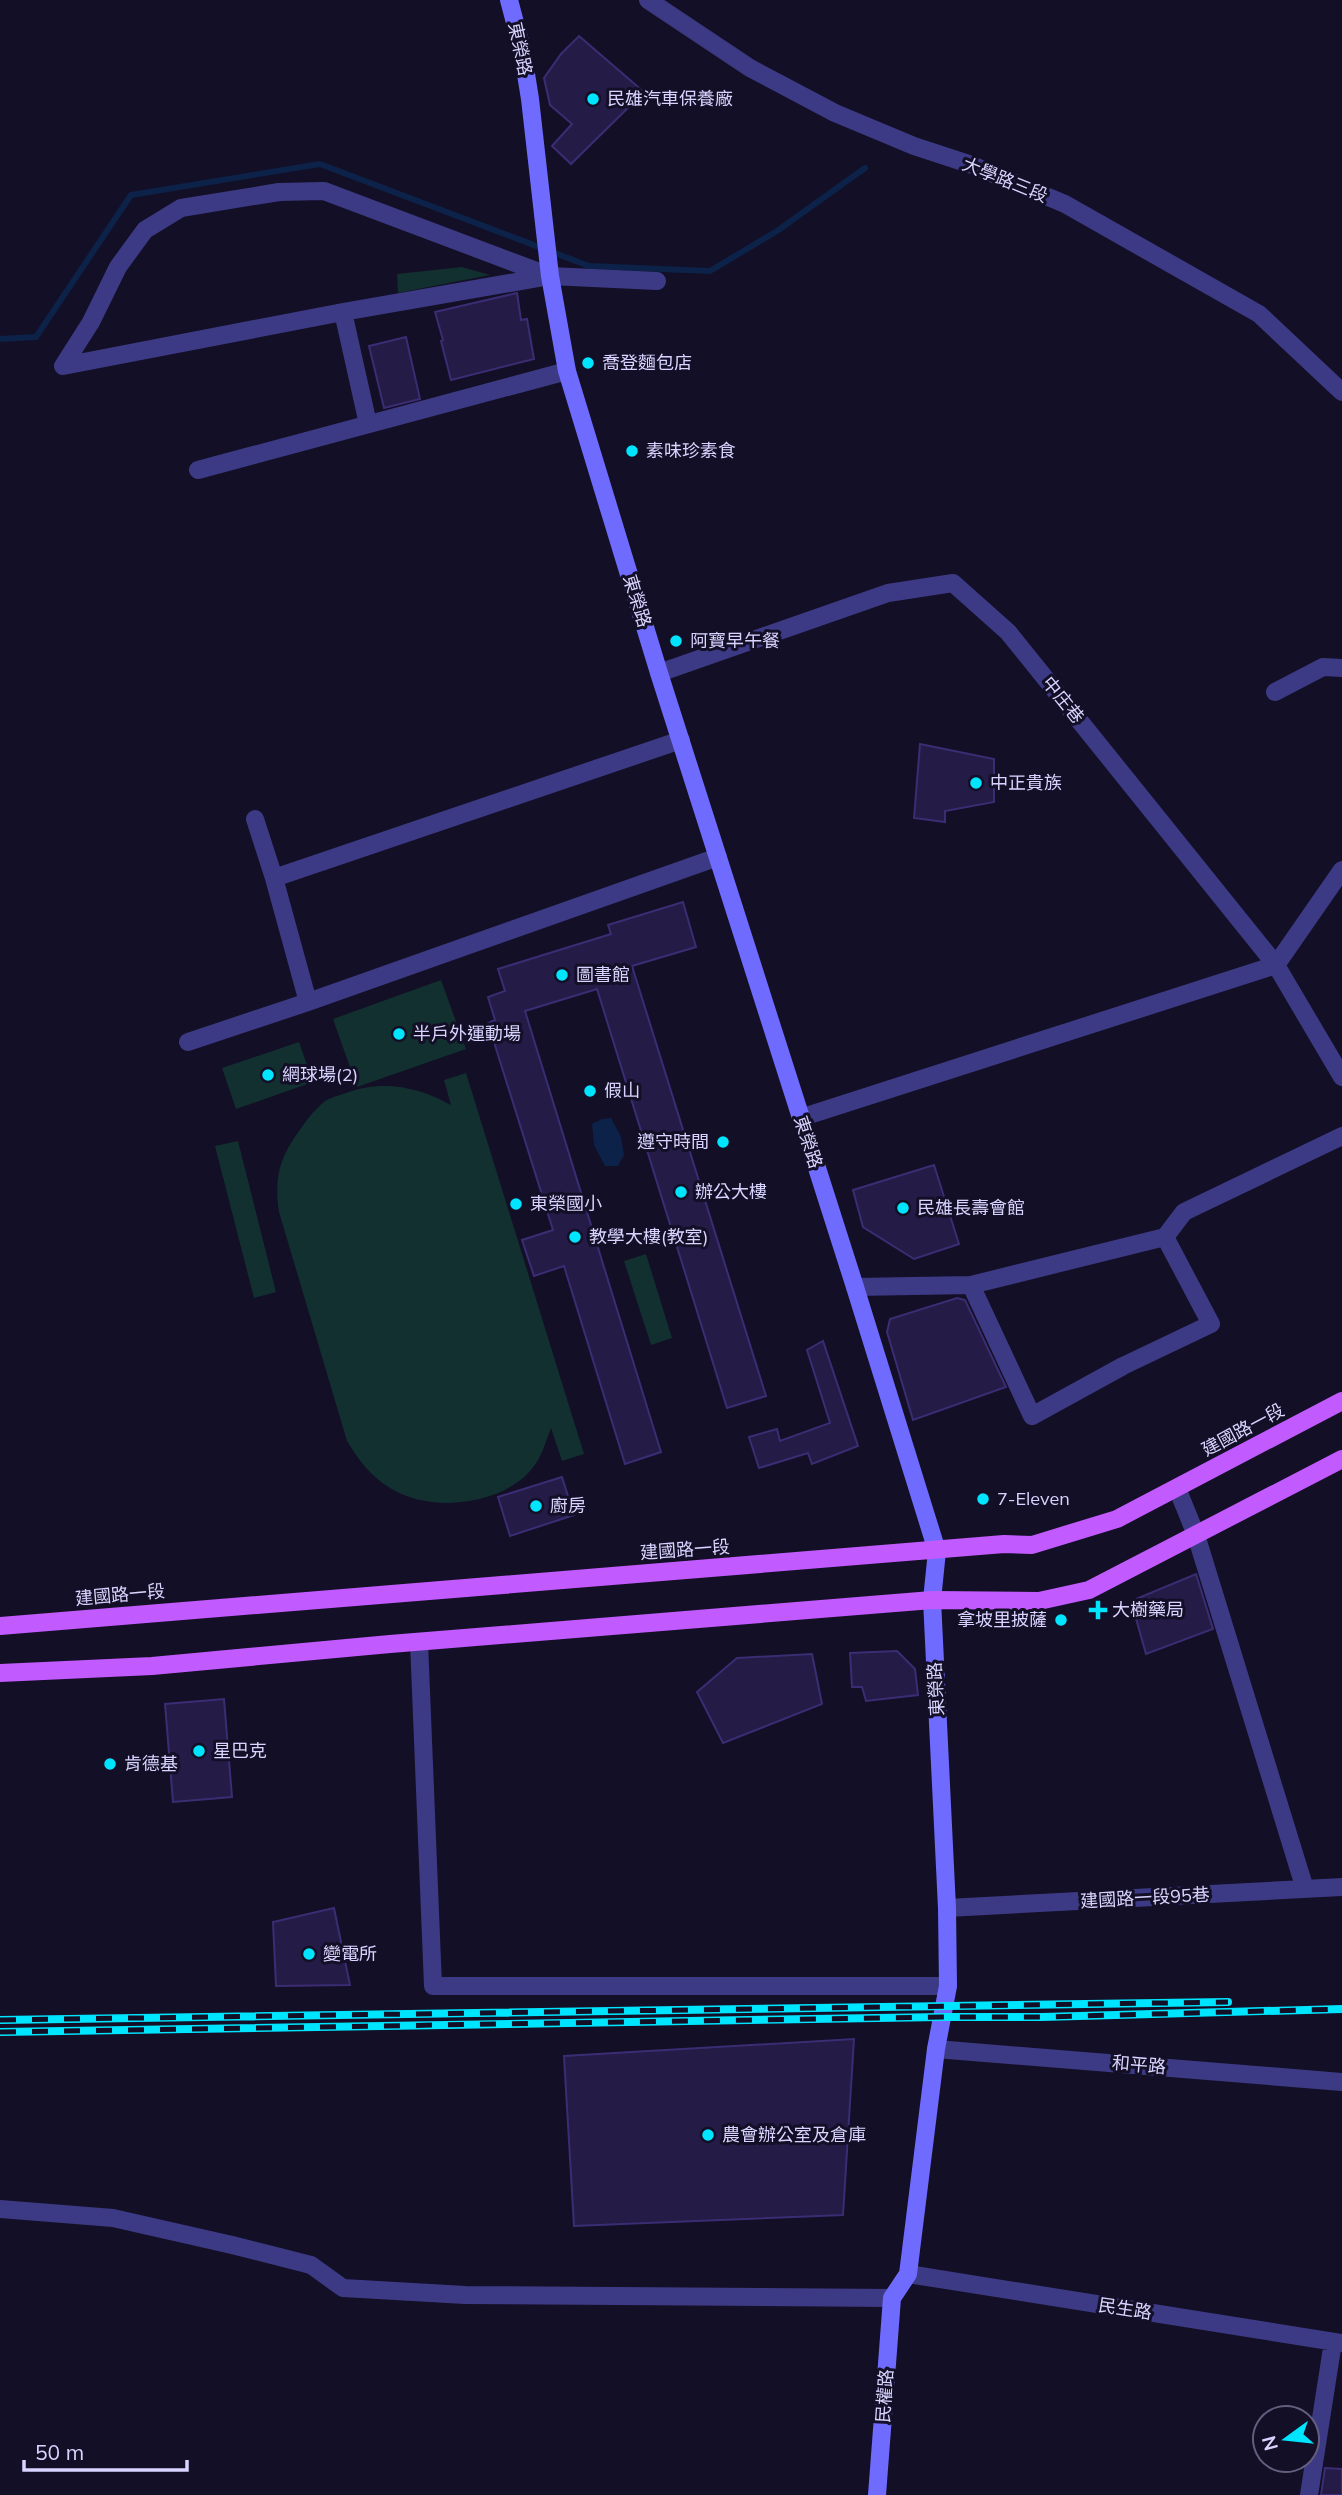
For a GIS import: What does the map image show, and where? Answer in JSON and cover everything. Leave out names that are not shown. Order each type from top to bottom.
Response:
[{"type":"main road","name":"建國路一段","points":[[0,1626],[1004,1544],[1032,1545],[1117,1519],[1342,1401]]},
{"type":"main road","points":[[0,1673],[152,1666],[932,1600],[1039,1601],[1089,1590],[1342,1459]]},
{"type":"street","name":"東榮路","points":[[509,0],[526,74],[549,271],[567,371],[659,673],[937,1551],[932,1600],[947,1908],[948,1986],[936,2049],[908,2274],[892,2298]]},
{"type":"street","name":"大學路三段","points":[[648,0],[750,68],[835,113],[1065,204],[1259,314],[1342,392]]},
{"type":"street","points":[[549,271],[63,366],[91,322],[118,267],[145,230],[181,208],[278,192],[324,191],[549,271],[657,281]]},
{"type":"street","points":[[343,312],[368,424]]},
{"type":"street","points":[[198,470],[567,371]]},
{"type":"street","name":"中庄巷","points":[[659,673],[888,593],[953,583],[1008,632],[1276,965],[1342,1077]]},
{"type":"street","points":[[1275,692],[1323,667],[1342,668]]},
{"type":"street","points":[[274,878],[681,740]]},
{"type":"street","points":[[255,819],[308,1002]]},
{"type":"street","points":[[188,1042],[718,856]]},
{"type":"street","points":[[800,1118],[1276,965],[1342,870]]},
{"type":"street","points":[[855,1287],[971,1285],[1165,1237],[1184,1212],[1342,1136]]},
{"type":"street","points":[[971,1285],[1032,1416],[1123,1366],[1212,1324],[1165,1237]]},
{"type":"street","points":[[1177,1488],[1196,1535],[1305,1889]]},
{"type":"street","points":[[419,1642],[433,1986],[948,1986]]},
{"type":"street","name":"建國路一段95巷","points":[[947,1908],[1342,1887]]},
{"type":"street","name":"和平路","points":[[936,2049],[1342,2082]]},
{"type":"street","points":[[0,2209],[113,2218],[232,2245],[311,2265],[343,2288],[465,2295],[892,2298]]},
{"type":"street","name":"民生路","points":[[908,2274],[1338,2342]]},
{"type":"street","name":"民權路","points":[[877,2495],[892,2298]]},
{"type":"street","points":[[1309,2495],[1338,2342]]},
{"type":"green space","points":[[462,267],[490,275],[398,293],[397,274]]},
{"type":"green space","name":"半戶外運動場","points":[[441,980],[466,1049],[357,1087],[333,1019]]},
{"type":"green space","name":"網球場(2)","points":[[299,1042],[313,1082],[236,1109],[222,1068]]},
{"type":"green space","points":[[466,1073],[584,1454],[562,1461],[551,1428],[538,1461],[517,1483],[482,1498],[443,1503],[406,1496],[390,1488],[366,1467],[347,1441],[279,1212],[277,1189],[280,1169],[292,1141],[317,1108],[326,1101],[357,1089],[385,1086],[412,1089],[451,1105],[444,1080]]},
{"type":"green space","points":[[238,1141],[276,1292],[254,1298],[215,1146]]},
{"type":"green space","points":[[646,1254],[672,1338],[651,1345],[624,1261]]},
{"type":"water","points":[[611,1118],[621,1137],[624,1155],[618,1166],[605,1166],[594,1145],[592,1124]]},
{"type":"building","name":"民雄汽車保養廠","points":[[579,36],[644,92],[571,164],[552,146],[572,124],[550,105],[544,78],[561,54]]},
{"type":"building","points":[[517,293],[521,320],[527,319],[534,359],[451,380],[435,312]]},
{"type":"building","points":[[406,337],[420,399],[384,408],[369,346]]},
{"type":"building","name":"中正貴族","points":[[920,744],[994,759],[994,802],[945,811],[945,822],[914,818]]},
{"type":"building","points":[[683,902],[696,947],[632,966],[766,1396],[727,1408],[597,989],[525,1011],[661,1452],[625,1464],[564,1266],[534,1276],[522,1240],[553,1230],[488,1023],[495,1020],[488,997],[505,991],[498,969],[611,934],[608,925]]},
{"type":"building","name":"民雄長壽會館","points":[[934,1165],[959,1244],[914,1259],[863,1227],[853,1190]]},
{"type":"building","points":[[957,1298],[965,1300],[1006,1387],[913,1420],[887,1332],[890,1319]]},
{"type":"building","points":[[823,1341],[858,1446],[812,1464],[808,1453],[759,1468],[749,1437],[777,1429],[780,1441],[830,1423],[807,1350]]},
{"type":"building","name":"廚房","points":[[562,1477],[574,1515],[510,1536],[498,1497]]},
{"type":"building","points":[[1196,1574],[1213,1629],[1146,1654],[1131,1601]]},
{"type":"building","points":[[897,1651],[915,1669],[918,1695],[866,1701],[862,1687],[852,1687],[850,1653]]},
{"type":"building","points":[[812,1654],[822,1704],[723,1743],[697,1692],[737,1658]]},
{"type":"building","name":"星巴克","points":[[224,1699],[232,1797],[173,1802],[165,1704]]},
{"type":"building","name":"變電所","points":[[334,1908],[350,1985],[276,1986],[273,1922]]},
{"type":"building","name":"農會辦公室及倉庫","points":[[854,2039],[843,2215],[574,2226],[564,2056]]},
{"type":"building","points":[[1325,2468],[1342,2469],[1342,2495],[1321,2495]]},
{"type":"waterway","points":[[0,339],[36,337],[131,195],[320,164],[589,266],[710,271],[777,231],[865,168]]},
{"type":"railway","points":[[0,2020],[1228,2002]]},
{"type":"railway","points":[[0,2032],[1042,2017],[1342,2009]]},
{"type":"place","name":"民雄汽車保養廠","points":[[593,99]]},
{"type":"place","name":"喬登麵包店","points":[[588,363]]},
{"type":"place","name":"素味珍素食","points":[[632,451]]},
{"type":"place","name":"阿寶早午餐","points":[[676,641]]},
{"type":"place","name":"中正貴族","points":[[976,783]]},
{"type":"place","name":"圖書館","points":[[562,975]]},
{"type":"place","name":"半戶外運動場","points":[[399,1034]]},
{"type":"place","name":"網球場(2)","points":[[268,1075]]},
{"type":"place","name":"假山","points":[[590,1091]]},
{"type":"place","name":"遵守時間","points":[[723,1142]]},
{"type":"place","name":"辦公大樓","points":[[681,1192]]},
{"type":"place","name":"東榮國小","points":[[516,1204]]},
{"type":"place","name":"民雄長壽會館","points":[[903,1208]]},
{"type":"place","name":"教學大樓(教室)","points":[[575,1237]]},
{"type":"place","name":"7-Eleven","points":[[983,1499]]},
{"type":"place","name":"廚房","points":[[536,1506]]},
{"type":"place","name":"大樹藥局","points":[[1098,1610]]},
{"type":"place","name":"拿坡里披薩","points":[[1061,1620]]},
{"type":"place","name":"星巴克","points":[[199,1751]]},
{"type":"place","name":"肯德基","points":[[110,1764]]},
{"type":"place","name":"變電所","points":[[309,1954]]},
{"type":"place","name":"農會辦公室及倉庫","points":[[708,2135]]}]
